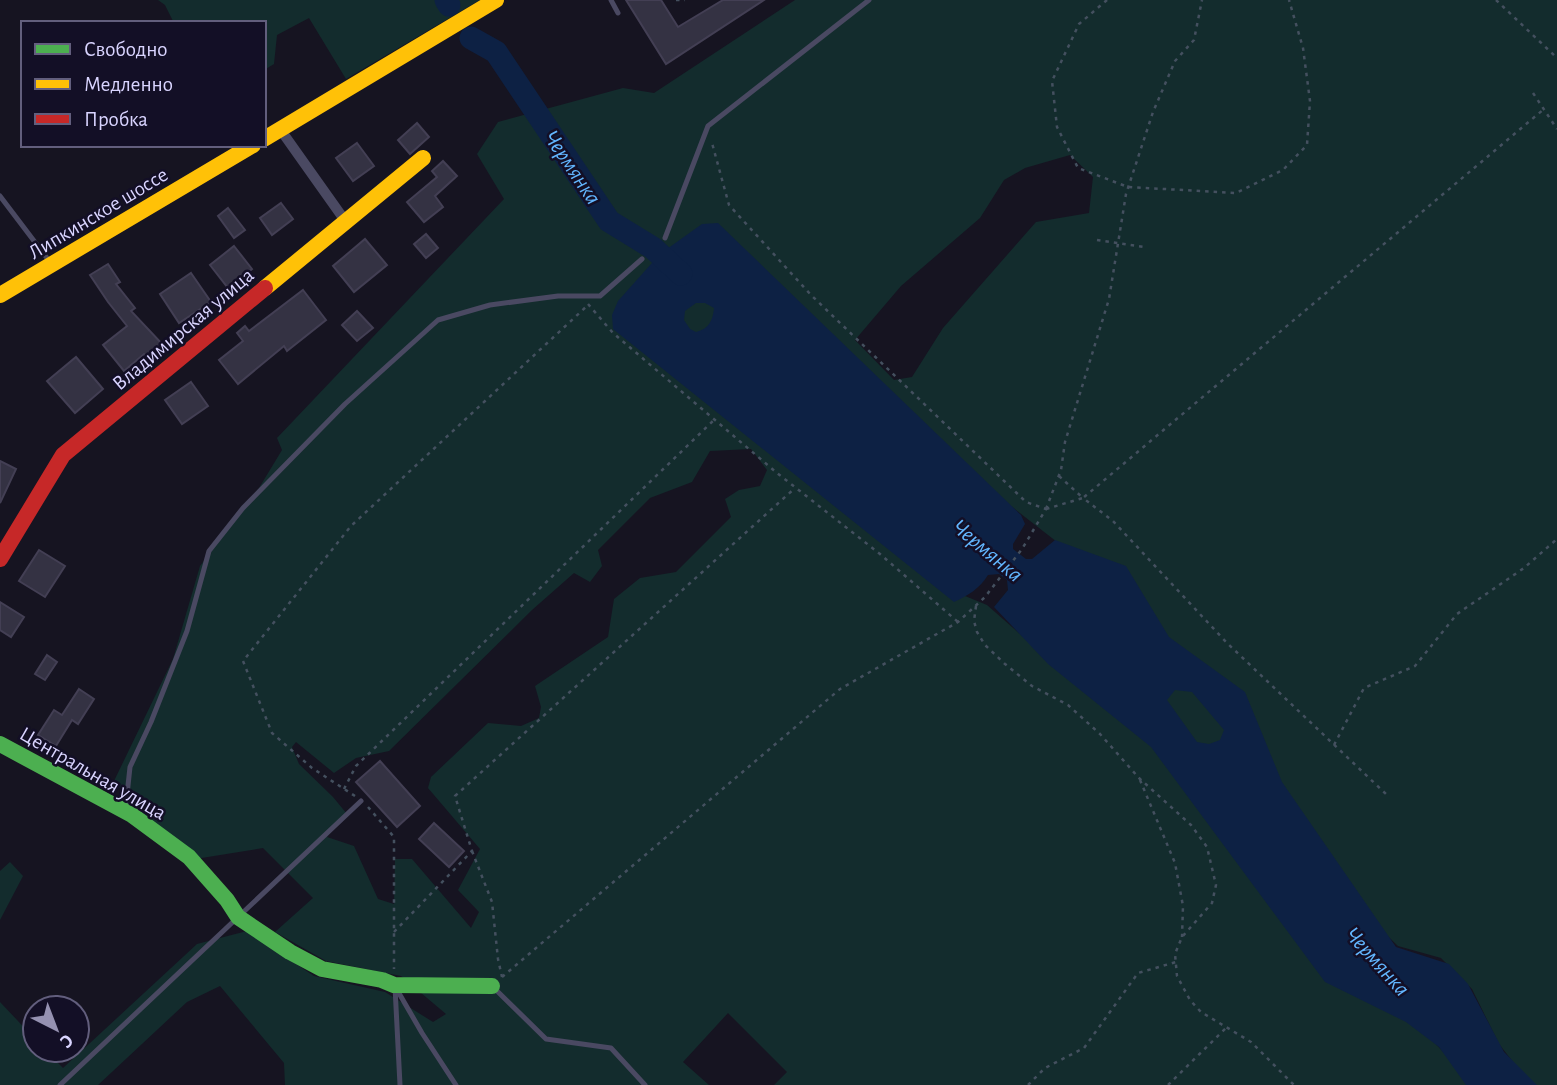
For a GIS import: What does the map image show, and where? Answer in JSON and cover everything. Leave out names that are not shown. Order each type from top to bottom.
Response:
[{"type":"street","points":[[266,138],[496,0]]},
{"type":"street","points":[[280,129],[346,222]]},
{"type":"street","name":"Липкинское шоссе","points":[[0,295],[250,147]]},
{"type":"street","name":"Владимирская улица","points":[[0,559],[63,455],[423,158]]},
{"type":"street","name":"Центральная улица","points":[[0,744],[132,815],[189,857],[227,900],[238,917],[290,952],[322,969],[382,980],[394,985],[492,986]]},
{"type":"lane","points":[[611,0],[618,12]]},
{"type":"lane","points":[[665,238],[708,126],[869,0]]},
{"type":"lane","points":[[0,196],[52,265]]},
{"type":"lane","points":[[132,815],[127,795],[130,767],[187,631],[209,551],[243,508],[345,404],[438,320],[490,305],[558,296],[600,296],[642,259]]},
{"type":"lane","points":[[60,1085],[362,801]]},
{"type":"lane","points":[[394,985],[400,1085]]},
{"type":"lane","points":[[394,985],[456,1085]]},
{"type":"lane","points":[[492,986],[546,1039],[611,1048],[645,1085]]},
{"type":"path","points":[[676,0],[685,0]]},
{"type":"path","points":[[1107,0],[1079,24],[1052,80],[1057,127],[1078,168],[1128,187],[1236,193],[1283,170],[1307,145],[1310,100],[1303,48],[1289,0]]},
{"type":"path","points":[[795,488],[454,796],[492,902],[502,977],[840,689],[958,622],[985,597],[1022,549],[1046,509],[1061,470],[1065,442],[1109,299],[1128,187],[1153,111],[1175,61],[1194,40],[1202,0]]},
{"type":"path","points":[[1496,0],[1557,58]]},
{"type":"path","points":[[1533,93],[1557,129]]},
{"type":"path","points":[[708,126],[729,205],[811,295],[1026,502],[1046,509],[1083,498],[1544,110]]},
{"type":"path","points":[[1097,240],[1144,247]]},
{"type":"path","points":[[394,985],[394,837],[362,801],[312,768],[272,733],[243,661],[351,526],[600,296]]},
{"type":"path","points":[[588,305],[613,333],[714,420],[880,554],[958,622]]},
{"type":"path","points":[[344,789],[356,766],[714,420]]},
{"type":"path","points":[[1059,476],[1113,522],[1227,643],[1387,795]]},
{"type":"path","points":[[1334,745],[1364,688],[1415,666],[1457,614],[1524,568],[1557,539]]},
{"type":"path","points":[[976,606],[974,621],[985,645],[1032,686],[1068,705],[1100,734],[1139,778],[1191,825],[1207,847],[1216,886],[1212,903],[1182,937],[1175,954],[1177,976],[1190,1000],[1201,1012],[1251,1042],[1294,1085]]},
{"type":"path","points":[[1139,778],[1175,863],[1182,906],[1182,937]]},
{"type":"path","points":[[394,932],[472,851]]},
{"type":"path","points":[[1028,1085],[1045,1068],[1084,1048],[1138,973],[1176,962]]},
{"type":"path","points":[[1168,1085],[1227,1027]]},
{"type":"green space","points":[[158,0],[480,0],[346,79],[309,18],[277,35],[274,64],[266,69],[266,21],[173,21],[165,5]]},
{"type":"green space","points":[[795,0],[1557,0],[1557,1085],[1531,1085],[1499,1044],[1472,989],[1441,958],[1398,946],[1370,919],[1165,635],[1066,549],[988,488],[783,296],[623,305],[965,596],[987,605],[1053,663],[1084,666],[1474,1085],[774,1085],[787,1072],[728,1013],[683,1062],[709,1085],[285,1085],[284,1063],[220,986],[187,1002],[98,1085],[0,1085],[0,1002],[21,1024],[21,1064],[59,1064],[63,1068],[67,1064],[91,1064],[91,1042],[197,944],[247,931],[314,976],[385,992],[433,1022],[446,1014],[401,976],[326,961],[275,932],[313,898],[263,848],[183,861],[164,847],[139,810],[114,781],[173,659],[200,566],[259,488],[282,450],[277,438],[504,199],[477,154],[498,122],[623,88],[654,93]],"holes":[[[1070,155],[1093,177],[1089,213],[1036,222],[943,328],[912,377],[894,380],[855,340],[901,286],[980,218],[1004,180],[1025,168]],[[751,449],[767,470],[760,486],[739,490],[725,499],[731,517],[676,572],[640,578],[614,599],[608,637],[535,686],[541,707],[539,718],[521,726],[488,723],[431,777],[428,788],[480,849],[458,890],[479,912],[471,928],[412,859],[395,859],[394,904],[378,899],[354,846],[327,837],[347,814],[299,764],[292,747],[296,742],[334,773],[356,758],[389,751],[532,610],[574,573],[590,582],[602,566],[598,550],[650,498],[692,482],[710,451]]]},
{"type":"green space","points":[[686,299],[710,299],[721,316],[701,339],[681,327]]},
{"type":"green space","points":[[1179,682],[1198,688],[1233,730],[1232,744],[1194,752],[1162,702]]},
{"type":"green space","points":[[10,862],[23,876],[0,920],[0,871]]},
{"type":"water","points":[[718,223],[1021,515],[1025,524],[1013,544],[1013,549],[1026,559],[1032,559],[1055,540],[1126,566],[1169,637],[1245,692],[1282,782],[1396,947],[1449,964],[1468,984],[1504,1052],[1537,1085],[1466,1085],[1439,1047],[1406,1022],[1325,982],[1151,747],[1048,664],[994,607],[1008,590],[1007,580],[999,574],[988,575],[973,591],[954,602],[613,329],[612,315],[618,301],[660,254],[702,224]],"holes":[[[696,303],[705,303],[714,308],[710,323],[696,332],[690,329],[684,320],[685,311]],[[1175,690],[1192,692],[1224,730],[1220,740],[1209,744],[1197,742],[1167,700]]]},
{"type":"building","points":[[626,0],[661,0],[678,27],[723,0],[764,0],[666,64]]},
{"type":"building","points":[[417,123],[429,137],[410,154],[398,140]]},
{"type":"building","points":[[357,143],[374,166],[353,181],[336,158]]},
{"type":"building","points":[[443,161],[457,176],[435,196],[443,207],[424,222],[407,202],[437,177],[432,171]]},
{"type":"building","points":[[281,203],[293,219],[272,235],[260,218]]},
{"type":"building","points":[[228,208],[245,230],[234,238],[218,216]]},
{"type":"building","points":[[426,234],[438,248],[426,258],[414,244]]},
{"type":"building","points":[[365,239],[387,265],[354,292],[333,266]]},
{"type":"building","points":[[234,246],[252,269],[228,288],[210,265]]},
{"type":"building","points":[[108,264],[120,282],[116,284],[135,308],[131,311],[164,346],[150,360],[144,354],[124,371],[103,345],[127,326],[90,275]]},
{"type":"building","points":[[191,273],[211,302],[179,323],[160,294]]},
{"type":"building","points":[[303,290],[326,320],[287,351],[284,346],[238,384],[219,360],[243,341],[237,333],[245,326],[249,331]]},
{"type":"building","points":[[357,311],[373,328],[357,341],[342,325]]},
{"type":"building","points":[[76,357],[103,389],[75,413],[47,381]]},
{"type":"building","points":[[191,382],[208,406],[182,424],[165,400]]},
{"type":"building","points":[[0,461],[16,469],[0,503]]},
{"type":"building","points":[[39,550],[65,566],[45,597],[19,581]]},
{"type":"building","points":[[0,602],[24,617],[11,637],[0,630]]},
{"type":"building","points":[[47,655],[57,662],[45,680],[35,674]]},
{"type":"building","points":[[79,689],[94,699],[78,724],[72,720],[56,746],[38,735],[54,710],[62,715]]},
{"type":"building","points":[[380,761],[420,806],[397,827],[356,782]]},
{"type":"building","points":[[434,823],[464,851],[449,867],[419,839]]},
{"type":"waterway","name":"Чермянка","points":[[446,0],[449,5]]},
{"type":"waterway","name":"Чермянка","points":[[471,38],[496,52],[609,221],[653,248],[681,274]]},
{"type":"traffic: fast","points":[[0,744],[132,815],[189,857],[227,900],[238,917],[290,952],[322,969],[382,980],[394,985],[492,986]]},
{"type":"traffic: slow","points":[[266,138],[496,0]]},
{"type":"traffic: slow","points":[[0,295],[250,147]]},
{"type":"traffic: slow","points":[[265,288],[423,158]]},
{"type":"traffic: jam","points":[[0,559],[63,455],[265,288]]}]
